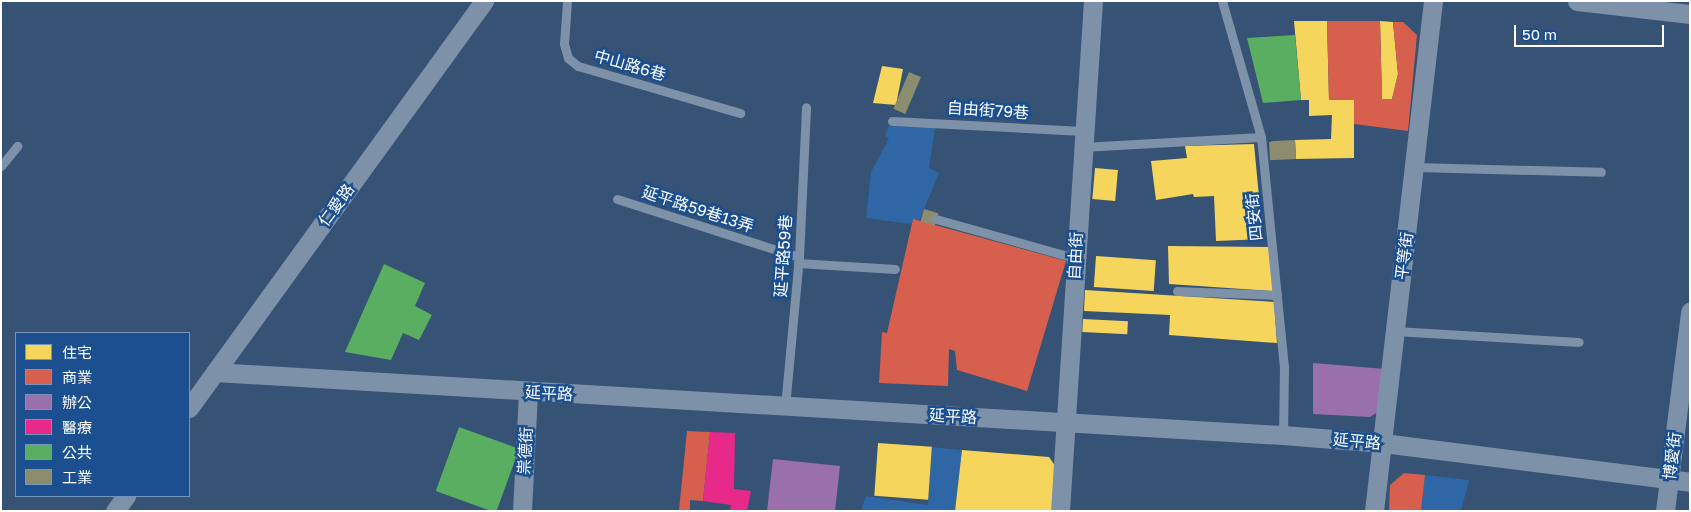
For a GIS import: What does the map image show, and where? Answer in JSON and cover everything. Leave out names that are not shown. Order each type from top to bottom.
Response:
[{"type":"street","name":"仁愛路","points":[[190,407],[484,1]]},
{"type":"street","name":"自由街","points":[[1060,511],[1092,1]]},
{"type":"street","name":"平等街","points":[[1374,511],[1433,1]]},
{"type":"street","points":[[1577,1],[1690,14]]},
{"type":"street","name":"博愛街","points":[[1665,511],[1690,312]]},
{"type":"street","name":"延平路","points":[[215,372],[528,392],[1066,421],[1283,435],[1383,443],[1690,482]]},
{"type":"street","name":"祟德街","points":[[522,511],[528,392]]},
{"type":"street","points":[[115,511],[125,497]]},
{"type":"lane","name":"中山路6巷","points":[[567,1],[564,44],[568,58],[578,66],[740,113]]},
{"type":"lane","name":"四安街","points":[[1222,1],[1261,137],[1284,366],[1283,435]]},
{"type":"lane","name":"延平路59巷","points":[[785,407],[799,260],[806,107]]},
{"type":"lane","name":"自由街79巷","points":[[892,121],[1082,139],[1261,137]]},
{"type":"lane","points":[[1,166],[17,146]]},
{"type":"lane","points":[[1415,167],[1601,172]]},
{"type":"lane","name":"延平路59巷13弄","points":[[617,199],[799,260],[895,269]]},
{"type":"lane","points":[[936,219],[1075,258]]},
{"type":"lane","points":[[1177,291],[1277,296]]},
{"type":"lane","points":[[1395,331],[1578,342]]},
{"type":"shaded area","points":[[888,126],[935,128],[929,168],[939,173],[919,221],[913,220],[911,224],[866,218],[871,172],[889,138],[885,137]]},
{"type":"shaded area","points":[[932,447],[962,450],[955,511],[861,511],[866,496],[928,505]]},
{"type":"shaded area","points":[[1425,475],[1469,480],[1461,511],[1421,511]]},
{"type":"building: 住宅","points":[[1294,21],[1327,21],[1329,100],[1354,100],[1354,158],[1296,159],[1295,140],[1331,139],[1332,115],[1309,116],[1309,100],[1301,100]]},
{"type":"building: 住宅","points":[[1380,21],[1393,22],[1398,74],[1392,99],[1382,99]]},
{"type":"building: 住宅","points":[[882,66],[903,69],[896,105],[873,103]]},
{"type":"building: 住宅","points":[[1254,144],[1263,239],[1216,241],[1214,196],[1194,197],[1193,194],[1156,200],[1151,161],[1187,158],[1185,146]]},
{"type":"building: 住宅","points":[[1095,168],[1118,170],[1115,201],[1092,199]]},
{"type":"building: 住宅","points":[[1168,246],[1269,247],[1273,291],[1169,284]]},
{"type":"building: 住宅","points":[[1096,256],[1156,260],[1154,291],[1094,287]]},
{"type":"building: 住宅","points":[[1085,290],[1274,302],[1277,343],[1169,335],[1170,315],[1084,311]]},
{"type":"building: 住宅","points":[[1083,319],[1128,321],[1127,334],[1082,332]]},
{"type":"building: 住宅","points":[[878,443],[932,447],[928,500],[874,496]]},
{"type":"building: 住宅","points":[[962,450],[1049,457],[1056,467],[1053,511],[955,511]]},
{"type":"building: 商業","points":[[1327,21],[1380,21],[1382,99],[1392,99],[1398,74],[1393,22],[1403,22],[1417,35],[1408,131],[1354,124],[1354,100],[1329,100]]},
{"type":"building: 商業","points":[[913,219],[1066,261],[1027,391],[957,370],[955,351],[949,349],[948,386],[879,383],[882,332],[887,333]]},
{"type":"building: 商業","points":[[687,431],[710,432],[703,501],[690,500],[690,511],[679,510]]},
{"type":"building: 商業","points":[[1404,473],[1425,475],[1421,511],[1389,511],[1390,485]]},
{"type":"building: 辦公","points":[[1313,363],[1385,369],[1381,410],[1370,417],[1313,414]]},
{"type":"building: 辦公","points":[[773,459],[840,466],[835,511],[767,511]]},
{"type":"building: 醫療","points":[[710,432],[735,433],[734,489],[751,491],[747,511],[730,511],[731,505],[703,501]]},
{"type":"building: 公共","points":[[1295,35],[1301,100],[1263,103],[1247,38]]},
{"type":"building: 公共","points":[[384,264],[425,283],[415,306],[432,315],[419,340],[403,333],[391,360],[345,352]]},
{"type":"building: 公共","points":[[459,427],[519,449],[497,511],[491,511],[436,491]]},
{"type":"building: 工業","points":[[909,72],[921,77],[905,114],[893,109]]},
{"type":"building: 工業","points":[[1295,140],[1296,159],[1270,160],[1269,141]]},
{"type":"building: 工業","points":[[924,209],[938,213],[935,226],[920,221]]}]
